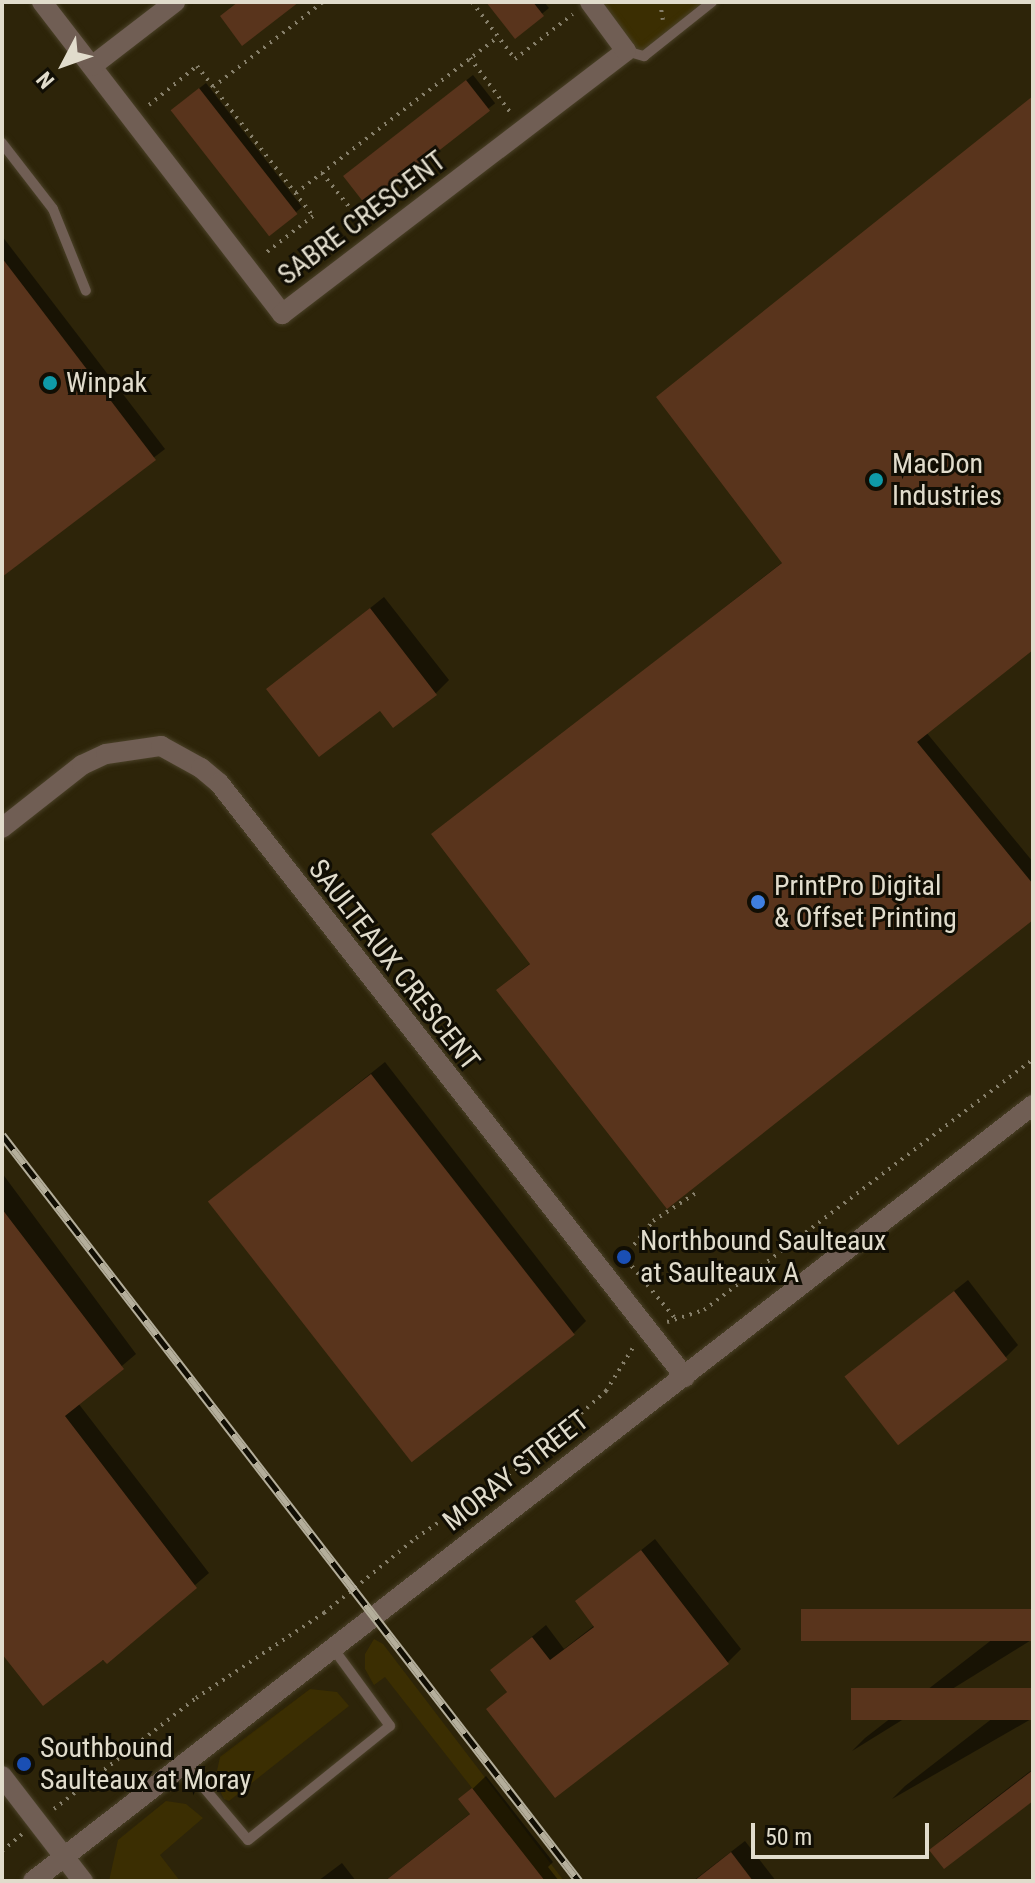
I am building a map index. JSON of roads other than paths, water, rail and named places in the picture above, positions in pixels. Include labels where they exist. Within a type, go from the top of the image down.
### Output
[{"type":"street","name":"SABRE CRESCENT","points":[[42,2],[282,314],[626,51]]},
{"type":"street","points":[[92,66],[175,2]]},
{"type":"street","points":[[583,7],[626,51]]},
{"type":"street","name":"SAULTEAUX CRESCENT","points":[[2,828],[82,765],[132,747],[161,746],[210,775],[685,1377]]},
{"type":"street","name":"MORAY STREET","points":[[33,1881],[1033,1105]]},
{"type":"street","points":[[2,1776],[83,1881]]},
{"type":"lane","points":[[626,51],[644,56],[712,2]]},
{"type":"lane","points":[[2,143],[53,209],[86,291]]},
{"type":"lane","points":[[184,1764],[248,1840],[390,1726],[333,1648]]},
{"type":"railway","points":[[2,1135],[579,1881]]},
{"type":"place","name":"Winpak","points":[[50,383]]},
{"type":"place","name":"MacDon Industries","points":[[876,480]]},
{"type":"place","name":"PrintPro Digital & Offset Printing","points":[[758,902]]},
{"type":"place","name":"Northbound Saulteaux at Saulteaux A","points":[[624,1257]]},
{"type":"place","name":"Southbound Saulteaux at Moray","points":[[24,1764]]}]
